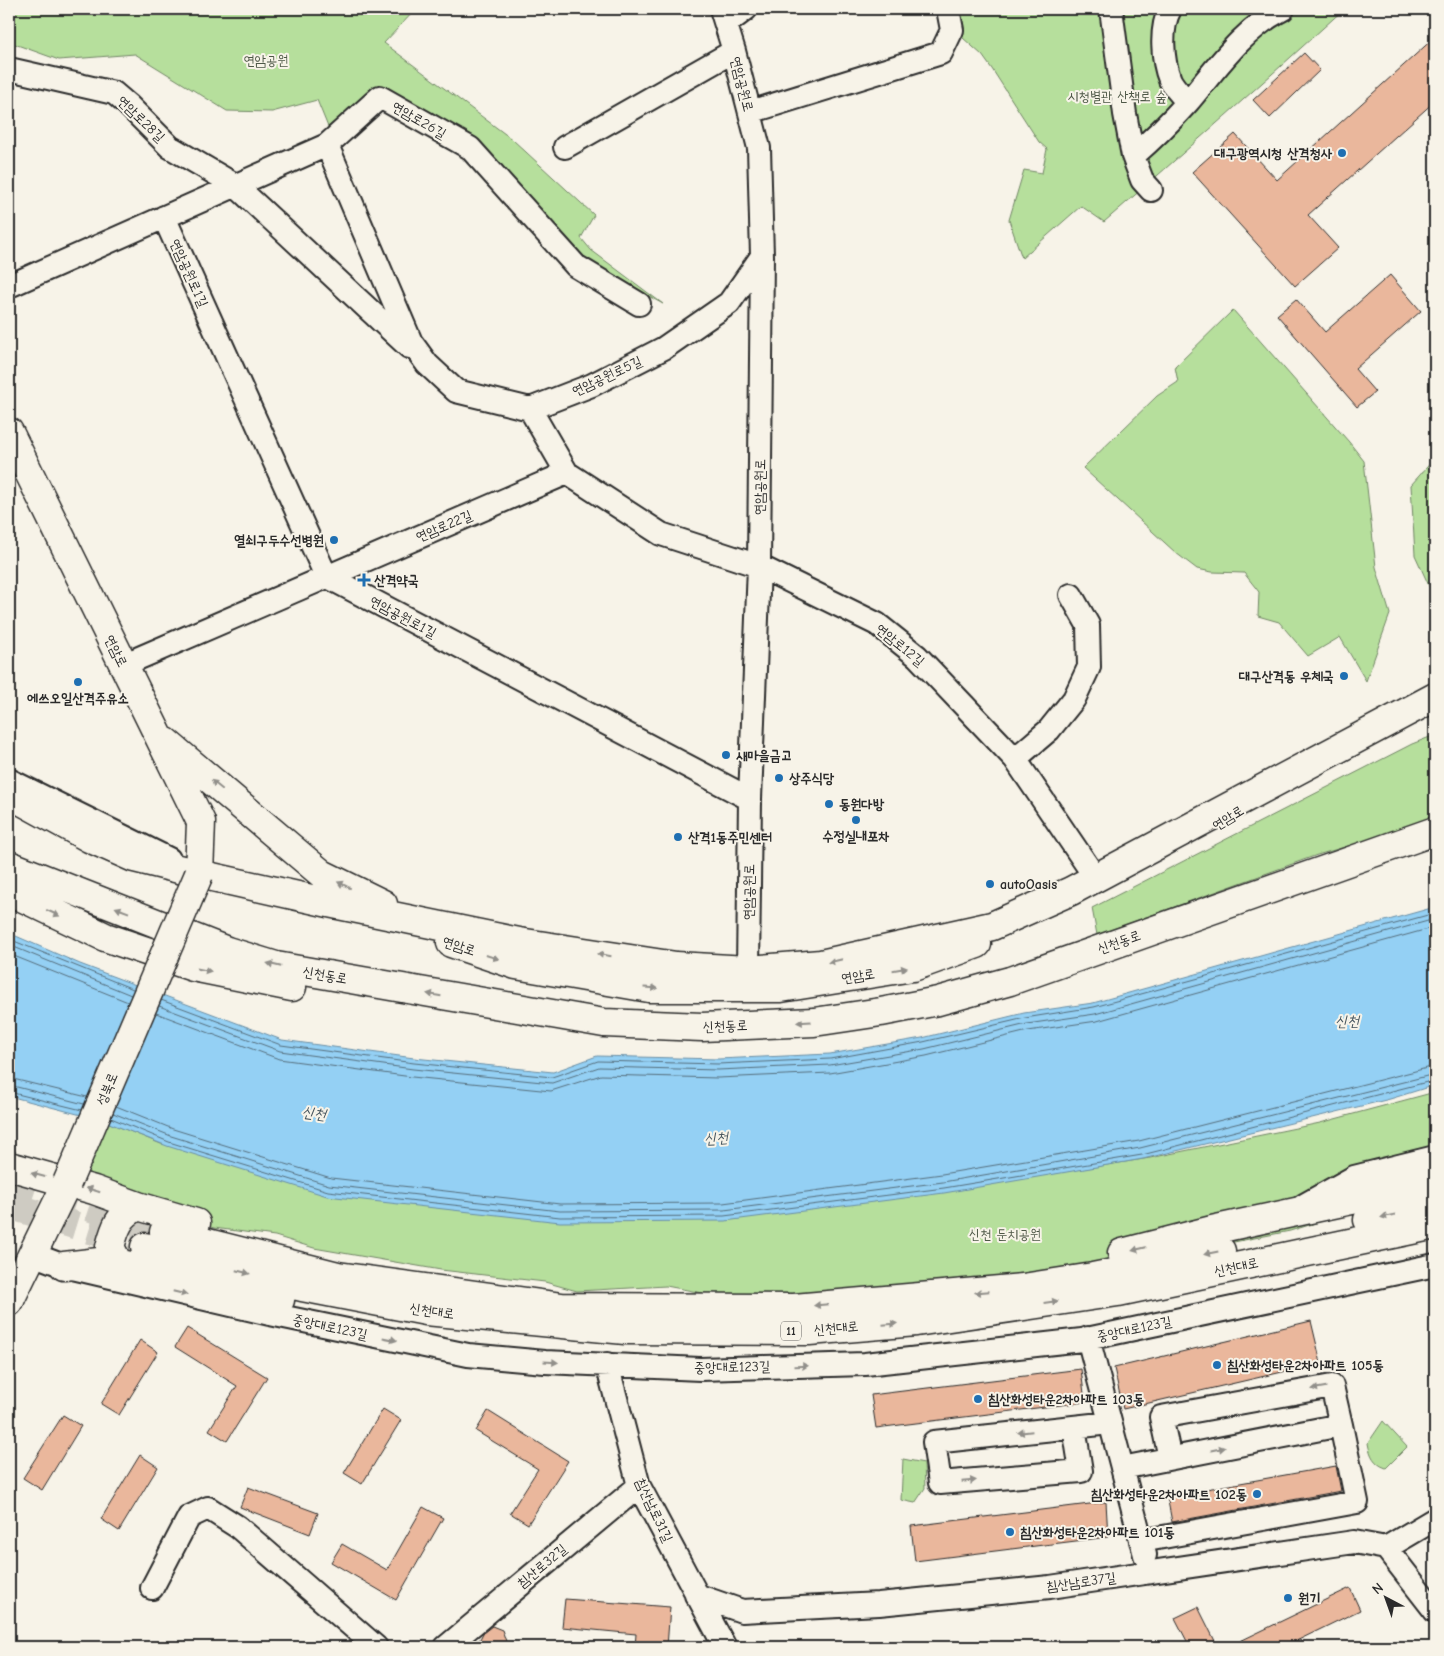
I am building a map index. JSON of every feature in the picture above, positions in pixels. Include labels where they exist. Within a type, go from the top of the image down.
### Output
[{"type":"main road","name":"연암로","points":[[9,432],[202,822],[200,874]]},
{"type":"main road","name":"연암로","points":[[419,922],[519,942],[657,963],[748,970],[821,964],[992,926],[1095,878],[1435,697]]},
{"type":"main road","points":[[158,734],[322,874],[419,922]]},
{"type":"main road","name":"연암로","points":[[329,903],[516,965],[649,988],[780,988],[913,967],[1039,922],[1218,826],[1344,744]]},
{"type":"main road","points":[[9,794],[89,838],[134,858],[419,922]]},
{"type":"main road","points":[[9,811],[89,838]]},
{"type":"main road","name":"신천동로","points":[[9,865],[227,952],[276,966],[604,1023],[702,1027],[814,1022],[938,1001],[1010,981],[1435,831]]},
{"type":"main road","name":"신천동로","points":[[9,891],[105,937],[193,967],[415,1010],[603,1038],[697,1045],[816,1040],[919,1023],[1028,992],[1435,848]]},
{"type":"main road","name":"성북로","points":[[9,1297],[67,1183],[200,874]]},
{"type":"main road","points":[[9,1166],[94,1190],[138,1206],[326,1257],[440,1277],[577,1291],[686,1295],[794,1308]]},
{"type":"main road","points":[[1047,1285],[1118,1254],[1212,1230],[1435,1182]]},
{"type":"main road","points":[[118,1263],[110,1247],[116,1224],[127,1211],[138,1206]]},
{"type":"main road","name":"신천대로","points":[[1435,1206],[1047,1285],[794,1308],[562,1307],[338,1276],[155,1239],[302,1287],[426,1311],[625,1330],[808,1331],[916,1322],[1109,1294],[1435,1226]]},
{"type":"main road","points":[[1219,1270],[1435,1244]]},
{"type":"main road","points":[[64,1266],[108,1261],[358,1316],[492,1335],[598,1343],[735,1344],[808,1331]]},
{"type":"street","points":[[723,16],[746,9]]},
{"type":"street","points":[[750,112],[941,53],[952,30],[948,9]]},
{"type":"street","points":[[1111,9],[1125,114],[1133,156],[1146,185]]},
{"type":"street","points":[[1170,9],[1164,28],[1164,56],[1171,81],[1187,102]]},
{"type":"street","points":[[1133,156],[1158,134],[1219,63],[1270,15],[1283,9]]},
{"type":"street","name":"연암공원로","points":[[723,16],[759,148],[762,256],[759,566],[750,798],[748,970]]},
{"type":"street","points":[[565,147],[734,51]]},
{"type":"street","name":"연암로28길","points":[[9,68],[114,93],[128,104],[170,147],[235,186]]},
{"type":"street","name":"연암로26길","points":[[9,286],[327,145],[380,98],[470,148],[576,266],[639,304]]},
{"type":"street","points":[[327,145],[411,342],[427,364]]},
{"type":"street","points":[[235,186],[456,391],[530,409],[567,473],[660,534],[759,566]]},
{"type":"street","name":"연암공원로1길","points":[[164,217],[326,576],[750,798]]},
{"type":"street","name":"연암공원로5길","points":[[530,409],[592,385],[664,348],[729,303],[762,256]]},
{"type":"street","name":"연암로22길","points":[[123,665],[567,473]]},
{"type":"street","name":"연암로12길","points":[[759,566],[877,624],[917,656],[1015,759],[1095,878]]},
{"type":"street","points":[[1015,759],[1055,722],[1074,699],[1089,667],[1088,625],[1071,594]]},
{"type":"street","points":[[9,780],[200,874]]},
{"type":"street","points":[[1288,1215],[1354,1178],[1435,1157]]},
{"type":"street","name":"중앙대로123길","points":[[32,1254],[64,1266],[270,1314],[468,1355],[700,1369],[865,1364],[1088,1338],[1435,1265]]},
{"type":"street","points":[[1088,1338],[1150,1572]]},
{"type":"street","name":"침산남로31길","points":[[607,1364],[640,1486],[724,1647]]},
{"type":"street","points":[[1141,1541],[1357,1502],[1342,1425],[1332,1386],[1161,1417],[1170,1458]]},
{"type":"street","points":[[1074,1427],[1081,1471],[940,1483],[934,1442],[1110,1423]]},
{"type":"street","points":[[1122,1468],[1342,1425]]},
{"type":"street","name":"침산로32길","points":[[446,1647],[640,1486]]},
{"type":"street","points":[[152,1588],[189,1517],[208,1508],[238,1526],[376,1647]]},
{"type":"street","points":[[1435,1519],[1386,1548],[1435,1611]]},
{"type":"street","name":"침산남로37길","points":[[696,1595],[742,1611],[888,1603],[1050,1587],[1354,1542],[1386,1548]]},
{"type":"green space","name":"연암공원","points":[[9,9],[416,9],[384,43],[513,140],[594,215],[581,238],[591,250],[663,304],[583,260],[481,147],[382,86],[328,127],[317,100],[272,112],[227,111],[135,54],[59,60],[9,42]]},
{"type":"green space","name":"시청별관 산책로 숲","points":[[956,9],[1344,9],[1104,222],[1081,206],[1022,258],[1009,220],[1024,170],[1042,173],[1047,149],[1039,142],[982,55],[963,38],[956,23]]},
{"type":"green space","points":[[1233,310],[1364,461],[1376,567],[1390,614],[1366,681],[1340,637],[1308,656],[1279,622],[1258,616],[1259,592],[1244,573],[1212,572],[1197,569],[1176,553],[1083,468],[1157,396],[1178,382],[1175,367]]},
{"type":"green space","points":[[1435,458],[1435,599],[1415,555],[1411,485]]},
{"type":"green space","points":[[1435,735],[1435,821],[1317,855],[1097,935],[1092,908],[1412,744]]},
{"type":"green space","name":"신천 둔치공원","points":[[1435,1092],[1435,1186],[1290,1231],[1010,1286],[756,1303],[666,1286],[577,1291],[545,1282],[441,1270],[314,1248],[275,1236],[214,1228],[78,1186],[105,1121],[161,1144],[901,1198],[1150,1158],[1320,1123]]},
{"type":"green space","points":[[1383,1421],[1407,1447],[1386,1468],[1378,1464],[1373,1458],[1368,1443]]},
{"type":"green space","points":[[903,1459],[924,1463],[925,1488],[915,1503],[901,1500]]},
{"type":"water","name":"신천","points":[[1435,907],[1435,1085],[1390,1099],[1143,1159],[944,1193],[725,1221],[560,1222],[327,1196],[167,1146],[104,1121],[9,1096],[9,933],[80,964],[282,1040],[414,1058],[553,1072],[597,1056],[718,1059],[830,1054],[922,1038],[1024,1013],[1093,1003]]},
{"type":"building","name":"대구광역시청 산격청사","points":[[1435,37],[1435,101],[1308,215],[1338,248],[1295,286],[1192,172],[1235,134],[1277,180]]},
{"type":"building","points":[[1304,53],[1320,70],[1270,118],[1253,100]]},
{"type":"building","points":[[1390,275],[1421,311],[1355,369],[1375,392],[1357,407],[1277,315],[1296,299],[1325,332]]},
{"type":"building","name":"침산화성타운2차아파트 105동","points":[[1311,1321],[1321,1363],[1123,1409],[1114,1368]]},
{"type":"building","points":[[187,1328],[267,1377],[227,1441],[209,1430],[237,1386],[175,1347]]},
{"type":"building","points":[[140,1340],[158,1352],[119,1415],[101,1404]]},
{"type":"building","name":"침산화성타운2차아파트 103동","points":[[1081,1369],[1085,1402],[876,1428],[871,1395]]},
{"type":"building","points":[[383,1409],[401,1420],[362,1484],[344,1473]]},
{"type":"building","points":[[488,1411],[568,1461],[528,1524],[510,1513],[538,1469],[476,1431]]},
{"type":"building","points":[[63,1415],[81,1426],[42,1490],[23,1478]]},
{"type":"building","points":[[140,1455],[158,1467],[119,1531],[101,1519]]},
{"type":"building","name":"침산화성타운2차아파트 102동","points":[[1336,1466],[1341,1491],[1172,1522],[1167,1496]]},
{"type":"building","points":[[248,1487],[318,1513],[310,1534],[240,1507]]},
{"type":"building","name":"침산화성타운2차아파트 101동","points":[[1106,1502],[1108,1537],[915,1561],[911,1526]]},
{"type":"building","points":[[423,1507],[443,1518],[396,1600],[331,1562],[342,1544],[387,1570]]},
{"type":"building","points":[[1350,1588],[1360,1610],[1284,1647],[1228,1647]]},
{"type":"building","points":[[565,1599],[670,1607],[667,1647],[635,1647],[636,1634],[562,1627]]},
{"type":"building","points":[[1198,1607],[1218,1647],[1190,1647],[1175,1618]]},
{"type":"building","points":[[492,1626],[502,1630],[508,1647],[476,1647],[483,1633]]},
{"type":"tunnel","points":[[9,1181],[164,1232]]},
{"type":"tunnel","points":[[9,1205],[145,1247]]},
{"type":"place","name":"대구광역시청 산격청사","points":[[1342,153]]},
{"type":"place","name":"열쇠구두수선병원","points":[[334,540]]},
{"type":"place","name":"산격약국","points":[[364,580]]},
{"type":"place","name":"대구산격동 우체국","points":[[1344,676]]},
{"type":"place","name":"에쓰오일산격주유소","points":[[78,682]]},
{"type":"place","name":"새마을금고","points":[[726,755]]},
{"type":"place","name":"상주식당","points":[[779,778]]},
{"type":"place","name":"동원다방","points":[[829,804]]},
{"type":"place","name":"수정실내포차","points":[[856,820]]},
{"type":"place","name":"산격1동주민센터","points":[[678,837]]},
{"type":"place","name":"autoOasis","points":[[990,884]]},
{"type":"place","name":"침산화성타운2차아파트 105동","points":[[1217,1365]]},
{"type":"place","name":"침산화성타운2차아파트 103동","points":[[978,1399]]},
{"type":"place","name":"침산화성타운2차아파트 102동","points":[[1257,1494]]},
{"type":"place","name":"침산화성타운2차아파트 101동","points":[[1010,1532]]},
{"type":"place","name":"원기","points":[[1288,1598]]}]
